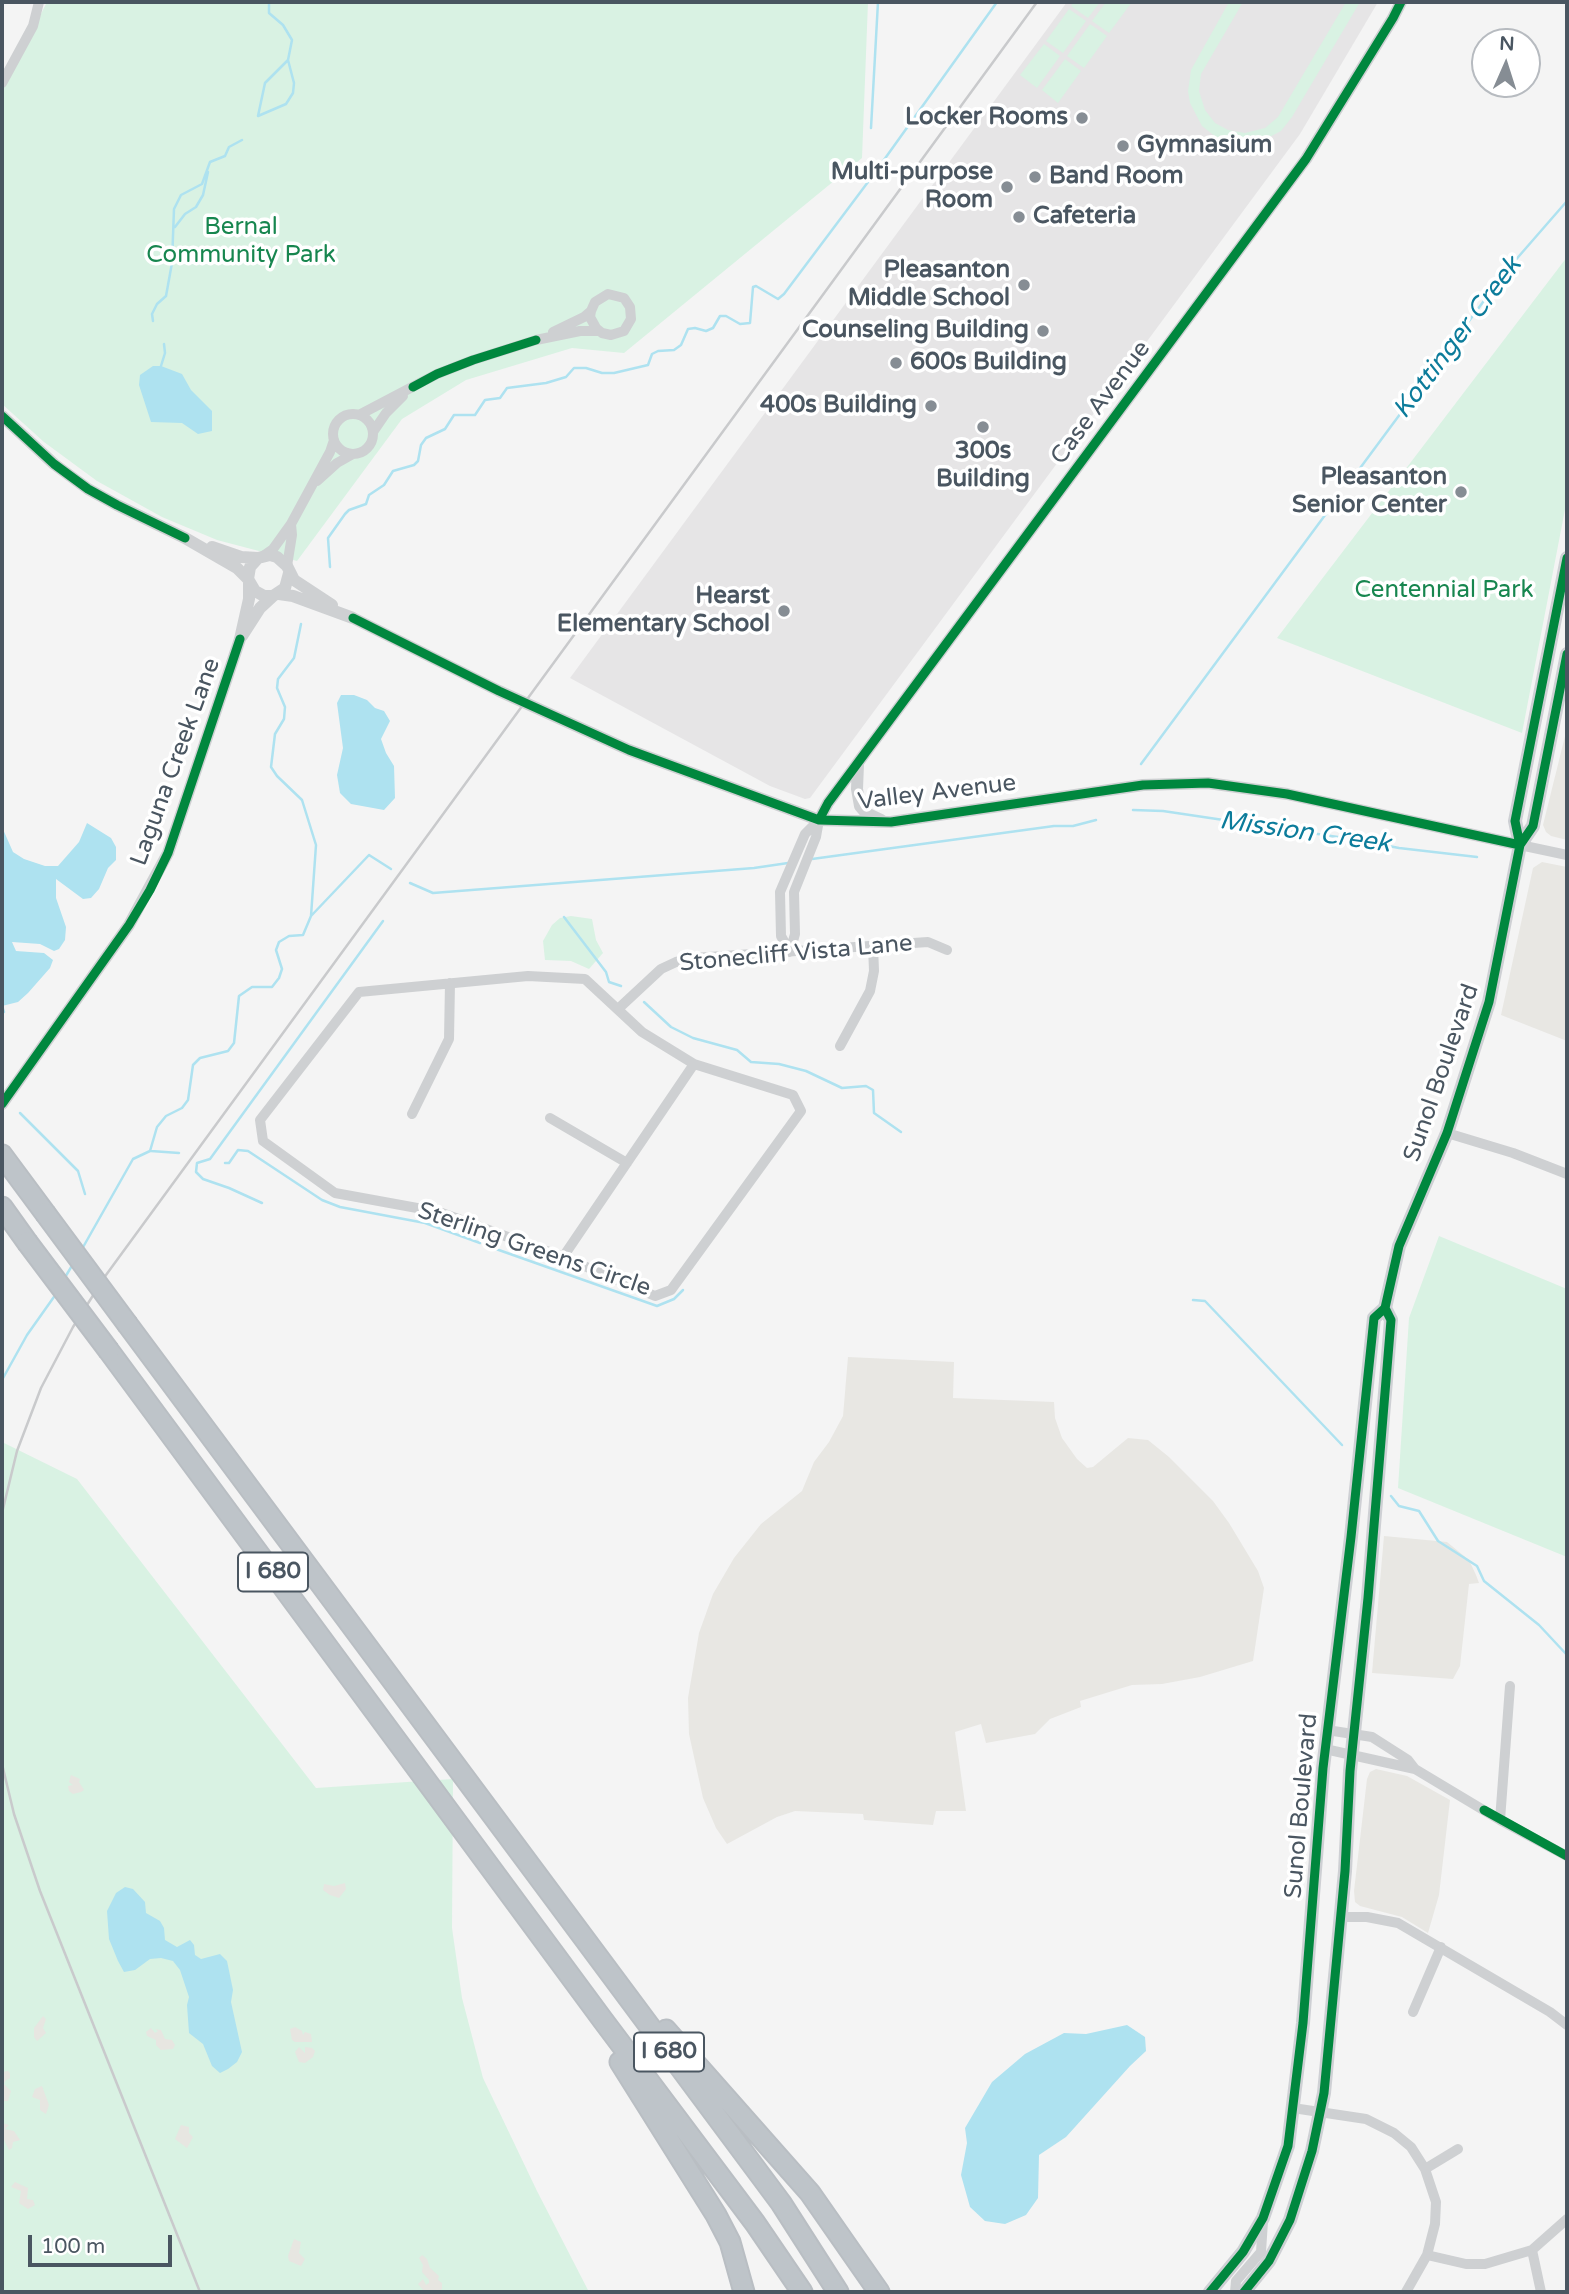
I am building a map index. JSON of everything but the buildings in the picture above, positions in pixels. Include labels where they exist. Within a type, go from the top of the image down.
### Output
[{"type":"highway","name":"I 680","points":[[2,1155],[781,2203],[838,2292]]},
{"type":"highway","name":"I 680","points":[[2,1207],[755,2222],[802,2292]]},
{"type":"highway","points":[[576,1928],[803,2184],[879,2292]]},
{"type":"highway","points":[[602,2019],[616,2054],[716,2215],[730,2242],[744,2292]]},
{"type":"main road","name":"Sunol Boulevard","points":[[1244,2292],[1269,2261],[1290,2220],[1305,2175],[1324,2093],[1391,1320],[1385,1308],[1402,1237],[1447,1133],[1489,1002],[1520,845],[1515,821],[1567,558]]},
{"type":"main road","name":"Sunol Boulevard","points":[[1520,845],[1533,826],[1567,654]]},
{"type":"main road","name":"Sunol Boulevard","points":[[1210,2292],[1243,2252],[1263,2218],[1282,2170],[1288,2146],[1303,2023],[1325,1749],[1374,1318],[1385,1308]]},
{"type":"main road","points":[[1370,1370],[1374,1398],[1370,1445],[1371,1451],[1380,1454]]},
{"type":"street","points":[[2,83],[33,26],[39,2]]},
{"type":"street","name":"Case Avenue","points":[[790,952],[795,934],[794,892],[807,844],[805,834],[819,820],[828,803],[1306,159],[1401,2]]},
{"type":"street","points":[[359,415],[437,374],[472,360],[536,340],[580,331],[598,331],[611,335],[624,331],[631,319],[630,307],[624,298],[608,294],[595,302],[591,311],[592,324],[598,331]]},
{"type":"street","points":[[536,340],[591,311]]},
{"type":"street","points":[[312,486],[337,463],[368,447],[373,432],[386,412],[413,387]]},
{"type":"street","points":[[249,581],[250,567],[273,549],[291,524],[321,464],[330,452],[334,440],[334,426],[339,419],[348,414],[359,415],[368,420],[373,432]]},
{"type":"street","points":[[2,416],[54,464],[88,489],[185,538],[237,568],[255,591],[264,596],[276,595],[289,581],[291,524]]},
{"type":"street","points":[[334,440],[340,449],[353,454]]},
{"type":"street","points":[[185,538],[241,556],[277,556],[288,569]]},
{"type":"street","name":"Valley Avenue","points":[[288,569],[299,584],[353,618],[499,691],[629,750],[819,820],[884,822],[1143,785],[1208,783],[1287,794],[1520,845]]},
{"type":"street","name":"Laguna Creek Lane","points":[[2,1104],[129,926],[168,853],[240,639],[249,599],[249,581]]},
{"type":"street","name":"Valley Avenue","points":[[276,595],[293,596],[353,618]]},
{"type":"street","name":"Laguna Creek Lane","points":[[240,639],[260,608],[276,595]]},
{"type":"street","points":[[858,764],[857,789],[860,806],[866,813],[884,822]]},
{"type":"street","name":"Case Avenue","points":[[790,952],[781,936],[780,892],[785,878],[807,844]]},
{"type":"street","points":[[1520,845],[1567,855]]},
{"type":"street","name":"Stonecliff Vista Lane","points":[[618,1009],[661,969],[694,958],[928,942],[947,950]]},
{"type":"street","points":[[840,1045],[870,991],[874,971],[873,946]]},
{"type":"street","name":"Sterling Greens Circle","points":[[528,976],[585,979],[642,1032],[694,1064],[793,1095],[801,1111],[671,1290],[655,1296],[563,1257],[439,1212],[335,1193],[263,1141],[260,1120],[359,992],[450,983],[528,976]]},
{"type":"street","points":[[412,1114],[449,1039],[450,983]]},
{"type":"street","points":[[563,1257],[694,1064]]},
{"type":"street","points":[[550,1118],[627,1163]]},
{"type":"street","points":[[1447,1133],[1513,1153],[1567,1174]]},
{"type":"street","points":[[1500,1820],[1510,1686]]},
{"type":"street","points":[[1327,1730],[1372,1737],[1408,1760],[1415,1769]]},
{"type":"street","points":[[1325,1749],[1415,1769],[1567,1856]]},
{"type":"street","points":[[1340,1917],[1367,1917],[1398,1923],[1550,2012],[1567,2025]]},
{"type":"street","points":[[1413,2012],[1441,1947]]},
{"type":"street","points":[[1293,2108],[1366,2119],[1394,2133],[1411,2147],[1425,2169],[1436,2202],[1435,2224],[1427,2255],[1406,2292]]},
{"type":"street","points":[[1425,2169],[1458,2149]]},
{"type":"street","name":"Sunol Boulevard","points":[[1235,2292],[1237,2281],[1261,2252],[1263,2218]]},
{"type":"street","points":[[1427,2255],[1466,2264],[1485,2264],[1532,2250],[1567,2219]]},
{"type":"street","points":[[1532,2250],[1541,2292]]},
{"type":"shaded area","name":"Pleasanton Middle School","points":[[1067,2],[1378,2],[1300,134],[810,798],[805,799],[770,786],[570,678]]},
{"type":"shaded area","points":[[1567,728],[1567,840],[1551,836],[1543,825]]},
{"type":"shaded area","points":[[1542,862],[1567,867],[1567,1041],[1501,1015],[1533,868]]},
{"type":"shaded area","points":[[848,1357],[954,1362],[953,1398],[1054,1402],[1055,1418],[1062,1438],[1087,1468],[1093,1467],[1128,1438],[1148,1440],[1213,1501],[1258,1571],[1264,1588],[1253,1661],[1200,1677],[1162,1684],[1132,1685],[1080,1701],[1081,1707],[1050,1719],[1035,1734],[986,1743],[981,1724],[955,1732],[966,1811],[936,1811],[933,1825],[864,1820],[863,1814],[795,1811],[777,1817],[727,1844],[716,1828],[703,1798],[689,1734],[688,1698],[699,1633],[713,1594],[734,1558],[761,1524],[802,1491],[814,1462],[829,1442],[843,1416]]},
{"type":"shaded area","points":[[1384,1536],[1447,1542],[1469,1560],[1479,1583],[1469,1584],[1460,1666],[1453,1679],[1372,1673]]},
{"type":"shaded area","points":[[1376,1769],[1407,1776],[1450,1800],[1439,1895],[1428,1933],[1402,1917],[1360,1906],[1355,1902],[1367,1779],[1370,1772]]},
{"type":"green space","name":"Bernal Community Park","points":[[47,2],[868,2],[862,158],[624,353],[572,348],[466,380],[402,419],[297,561],[217,540],[162,517],[97,481],[44,442],[2,404],[2,91]]},
{"type":"green space","points":[[1074,2],[1100,2],[1088,18],[1071,6]]},
{"type":"green space","points":[[1106,2],[1132,2],[1109,33],[1092,21]]},
{"type":"green space","points":[[1229,2],[1243,2],[1201,74],[1199,91],[1205,110],[1215,123],[1228,130],[1245,133],[1265,128],[1278,117],[1346,2],[1360,2],[1292,117],[1281,131],[1258,143],[1233,143],[1216,137],[1202,126],[1190,103],[1188,91],[1191,70]]},
{"type":"green space","points":[[1069,9],[1086,21],[1063,53],[1046,41]]},
{"type":"green space","points":[[1090,24],[1107,36],[1084,68],[1067,56]]},
{"type":"green space","points":[[1044,44],[1060,56],[1037,88],[1020,75]]},
{"type":"green space","points":[[1065,59],[1081,71],[1058,103],[1042,90]]},
{"type":"green space","name":"Centennial Park","points":[[1567,257],[1567,499],[1522,733],[1277,638]]},
{"type":"green space","points":[[571,916],[592,919],[596,940],[603,953],[589,969],[571,961],[545,960],[543,941],[552,925],[560,918]]},
{"type":"green space","points":[[1439,1236],[1567,1289],[1567,1557],[1398,1488],[1409,1318]]},
{"type":"green space","points":[[2,1442],[77,1479],[316,1788],[453,1779],[452,1928],[462,1998],[483,2078],[589,2292],[2,2292]]},
{"type":"sand","points":[[71,1775],[80,1779],[84,1790],[73,1794],[69,1791],[68,1786],[73,1785],[69,1782]]},
{"type":"sand","points":[[345,1883],[346,1889],[339,1898],[323,1890],[324,1884],[334,1886]]},
{"type":"sand","points":[[43,2016],[46,2019],[43,2028],[46,2033],[37,2041],[34,2028]]},
{"type":"sand","points":[[295,2027],[302,2031],[303,2035],[305,2032],[311,2034],[312,2042],[292,2040],[290,2029]]},
{"type":"sand","points":[[151,2028],[155,2033],[158,2031],[155,2029],[161,2030],[165,2039],[172,2040],[175,2045],[173,2049],[161,2050],[156,2045],[156,2040],[147,2036],[146,2032]]},
{"type":"sand","points":[[299,2047],[305,2053],[305,2047],[312,2048],[315,2051],[313,2057],[305,2063],[299,2062],[295,2052]]},
{"type":"sand","points":[[8,2071],[10,2078],[4,2084],[11,2091],[8,2101],[3,2101],[2,2072]]},
{"type":"sand","points":[[42,2086],[49,2105],[46,2114],[40,2110],[40,2100],[32,2097],[35,2089]]},
{"type":"sand","points":[[2,2123],[9,2125],[5,2129],[14,2131],[20,2140],[13,2142],[9,2150],[2,2136]]},
{"type":"sand","points":[[181,2125],[189,2127],[189,2133],[193,2137],[187,2148],[175,2139]]},
{"type":"sand","points":[[15,2182],[28,2188],[27,2199],[33,2200],[35,2205],[28,2209],[19,2203],[21,2191],[11,2187]]},
{"type":"sand","points":[[294,2239],[301,2242],[299,2253],[305,2259],[301,2266],[289,2261]]},
{"type":"sand","points":[[422,2255],[442,2283],[442,2289],[437,2292],[425,2292],[418,2284],[423,2279],[426,2285],[429,2283],[422,2272],[423,2265],[419,2258]]},
{"type":"water","points":[[153,366],[161,366],[182,374],[191,390],[212,411],[212,431],[198,434],[182,423],[151,422],[139,385],[140,375]]},
{"type":"water","points":[[341,695],[354,695],[367,700],[375,708],[384,711],[390,721],[381,739],[394,766],[395,798],[384,810],[351,804],[340,793],[337,775],[343,748],[337,703]]},
{"type":"water","points":[[87,823],[111,838],[116,847],[116,860],[108,868],[99,889],[91,898],[83,899],[56,879],[56,898],[66,927],[65,940],[59,949],[54,951],[40,944],[12,942],[16,951],[44,953],[53,960],[50,968],[28,993],[18,1002],[2,1006],[2,827],[13,852],[45,866],[58,866],[79,842]]},
{"type":"water","points":[[125,1887],[133,1889],[145,1902],[146,1913],[160,1921],[165,1940],[177,1947],[190,1940],[194,1945],[195,1955],[201,1959],[220,1954],[227,1961],[233,1990],[231,2002],[242,2052],[237,2062],[228,2069],[220,2073],[212,2066],[203,2044],[189,2033],[189,1997],[180,1970],[173,1961],[150,1959],[135,1970],[124,1972],[109,1939],[107,1911],[116,1893]]},
{"type":"water","points":[[1127,2025],[1145,2037],[1146,2051],[1066,2137],[1039,2155],[1038,2198],[1026,2215],[1005,2224],[985,2221],[970,2207],[961,2175],[967,2143],[965,2128],[992,2082],[1025,2054],[1064,2033],[1086,2034]]},
{"type":"waterway","points":[[258,116],[265,83],[288,60],[292,40],[283,25],[269,13],[269,2]]},
{"type":"waterway","points":[[871,128],[878,2]]},
{"type":"waterway","points":[[330,567],[328,538],[345,514],[366,504],[369,495],[384,485],[393,471],[414,465],[426,438],[445,429],[454,415],[475,415],[485,400],[500,398],[507,388],[546,383],[566,377],[574,368],[614,373],[648,365],[652,354],[674,350],[681,345],[688,329],[706,331],[713,328],[720,316],[726,316],[740,324],[750,323],[753,287],[756,286],[778,299],[784,294],[997,2]]},
{"type":"waterway","points":[[258,116],[286,104],[293,93],[294,83],[288,60]]},
{"type":"waterway","points":[[153,321],[152,314],[157,304],[166,296],[172,263],[174,209],[181,195],[202,184],[210,162],[225,156],[229,147],[242,140]]},
{"type":"waterway","points":[[175,227],[185,214],[196,207],[203,195],[208,172]]},
{"type":"waterway","name":"Kottinger Creek","points":[[1352,479],[1506,271],[1567,201]]},
{"type":"waterway","points":[[161,366],[165,353],[164,344]]},
{"type":"waterway","name":"Kottinger Creek","points":[[1141,764],[1334,503]]},
{"type":"waterway","points":[[82,1249],[133,1159],[150,1151],[157,1127],[166,1116],[182,1108],[188,1100],[193,1065],[200,1058],[228,1051],[234,1043],[239,996],[252,987],[272,987],[282,969],[276,950],[279,942],[289,936],[303,935],[311,916],[316,845],[302,800],[271,767],[275,734],[284,719],[285,707],[277,688],[278,679],[294,658],[301,624]]},
{"type":"waterway","name":"Mission Creek","points":[[1133,810],[1163,811],[1399,848],[1477,857]]},
{"type":"waterway","points":[[812,859],[1054,826],[1073,826],[1096,820]]},
{"type":"waterway","points":[[311,916],[369,855],[391,869]]},
{"type":"waterway","points":[[410,883],[433,893],[754,868],[788,863]]},
{"type":"waterway","points":[[564,917],[606,972],[609,982],[621,986]]},
{"type":"waterway","points":[[262,1203],[203,1179],[196,1172],[197,1163],[210,1159],[383,921]]},
{"type":"waterway","points":[[644,1002],[671,1027],[693,1038],[737,1050],[751,1062],[779,1064],[806,1071],[842,1088],[866,1086],[873,1090],[874,1113],[901,1132]]},
{"type":"waterway","points":[[2,1006],[4,1012]]},
{"type":"waterway","points":[[20,1113],[78,1171],[85,1194]]},
{"type":"waterway","points":[[225,1163],[229,1163],[238,1150],[248,1151],[322,1200],[340,1207],[425,1223],[480,1243]]},
{"type":"waterway","points":[[151,1151],[179,1153]]},
{"type":"waterway","points":[[496,1249],[657,1306],[674,1299],[683,1290]]},
{"type":"waterway","points":[[64,1279],[73,1264]]},
{"type":"waterway","points":[[2,1380],[27,1335],[56,1294]]},
{"type":"waterway","points":[[1193,1300],[1205,1301],[1342,1445]]},
{"type":"waterway","points":[[1391,1496],[1399,1506],[1419,1511],[1438,1541],[1477,1566],[1484,1581],[1539,1625],[1567,1655]]},
{"type":"railway","points":[[2,1513],[17,1451],[41,1388],[73,1327],[106,1275],[1037,2]]},
{"type":"railway","points":[[2,1764],[14,1814],[40,1891],[200,2292]]},
{"type":"cycle path","points":[[819,820],[828,803],[1306,159],[1401,2]]},
{"type":"cycle path","points":[[413,387],[473,360],[536,340]]},
{"type":"cycle path","points":[[2,416],[54,464],[88,489],[185,538]]},
{"type":"cycle path","points":[[1210,2292],[1243,2252],[1263,2218],[1288,2146],[1303,2023],[1323,1768],[1374,1318],[1385,1308],[1399,1246],[1447,1133],[1489,1002],[1520,845],[1515,821],[1567,558]]},
{"type":"cycle path","points":[[353,618],[499,691],[629,750],[819,820],[891,822],[1143,785],[1208,783],[1287,794],[1520,845]]},
{"type":"cycle path","points":[[2,1104],[129,925],[150,890],[168,853],[240,639]]},
{"type":"cycle path","points":[[1520,845],[1533,826],[1567,654]]},
{"type":"cycle path","points":[[1244,2292],[1269,2261],[1290,2220],[1312,2151],[1324,2093],[1391,1320],[1385,1308]]},
{"type":"cycle path","points":[[1484,1810],[1567,1856]]},
{"type":"place","name":"Locker Rooms","points":[[1082,118]]},
{"type":"place","name":"Gymnasium","points":[[1123,146]]},
{"type":"place","name":"Band Room","points":[[1035,177]]},
{"type":"place","name":"Multi-purpose Room","points":[[1007,187]]},
{"type":"place","name":"Cafeteria","points":[[1019,217]]},
{"type":"place","name":"Pleasanton Middle School","points":[[1024,285]]},
{"type":"place","name":"Counseling Building","points":[[1043,331]]},
{"type":"place","name":"600s Building","points":[[896,363]]},
{"type":"place","name":"400s Building","points":[[931,406]]},
{"type":"place","name":"300s Building","points":[[983,427]]},
{"type":"place","name":"Pleasanton Senior Center","points":[[1461,492]]},
{"type":"place","name":"Hearst Elementary School","points":[[784,611]]}]
